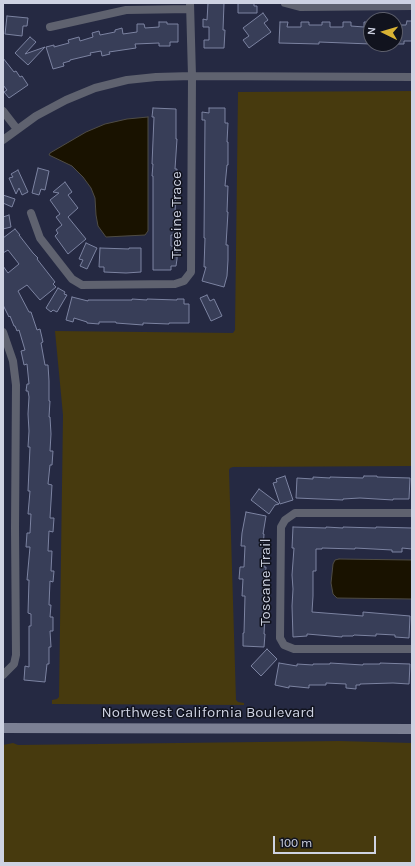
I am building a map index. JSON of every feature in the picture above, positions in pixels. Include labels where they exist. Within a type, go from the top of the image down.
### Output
[{"type":"street","points":[[286,3],[300,7],[412,6]]},
{"type":"street","points":[[50,27],[126,10],[190,6]]},
{"type":"street","name":"Treeine Trace","points":[[31,214],[40,238],[72,279],[82,285],[175,284],[184,281],[191,272],[192,76],[190,6]]},
{"type":"street","points":[[3,140],[42,112],[66,100],[95,88],[127,80],[156,77],[192,76],[412,77]]},
{"type":"street","points":[[3,111],[17,129]]},
{"type":"street","points":[[3,332],[13,361],[16,384],[14,528],[16,655],[14,664],[3,675]]},
{"type":"street","name":"Toscane Trail","points":[[412,513],[295,513],[285,520],[280,528],[280,638],[284,645],[294,649],[412,649]]},
{"type":"street","name":"Northwest California Boulevard","points":[[3,728],[412,729]]},
{"type":"shaded area","points":[[412,91],[412,466],[230,468],[236,700],[244,703],[244,705],[52,704],[52,700],[59,697],[63,415],[55,331],[233,333],[235,330],[238,92]]},
{"type":"shaded area","points":[[148,117],[148,231],[145,235],[106,237],[98,226],[95,198],[91,188],[72,166],[49,155],[86,132],[105,124],[127,119]]},
{"type":"shaded area","points":[[335,560],[412,560],[412,599],[337,598],[333,594],[331,583],[333,564]]},
{"type":"shaded area","points":[[339,741],[412,743],[412,863],[3,863],[3,745],[13,743],[18,745]]},
{"type":"building","points":[[208,3],[224,3],[224,48],[204,48],[204,40],[209,40],[209,27],[203,27],[203,19],[207,20]]},
{"type":"building","points":[[238,3],[254,3],[254,6],[257,6],[257,13],[238,13]]},
{"type":"building","points":[[263,13],[268,20],[264,23],[271,32],[249,48],[243,40],[249,36],[243,28]]},
{"type":"building","points":[[7,16],[28,18],[27,26],[23,26],[22,36],[5,34]]},
{"type":"building","points":[[407,21],[412,21],[412,41],[404,41],[403,44],[403,25],[406,25]]},
{"type":"building","points":[[159,22],[178,24],[178,42],[170,42],[170,46],[159,46],[159,43],[135,44],[136,48],[109,52],[110,54],[102,56],[101,51],[90,53],[91,55],[70,60],[63,63],[64,66],[53,69],[46,47],[54,45],[54,47],[69,43],[68,40],[79,37],[80,41],[93,37],[92,33],[99,31],[100,35],[115,32],[115,30],[122,28],[123,34],[137,32],[137,24],[144,24],[145,28],[159,27]]},
{"type":"building","points":[[280,22],[288,22],[287,27],[301,27],[301,22],[309,22],[309,25],[322,25],[322,22],[330,22],[330,27],[343,27],[343,22],[351,22],[351,26],[363,27],[363,44],[319,42],[319,44],[279,43]]},
{"type":"building","points":[[30,37],[36,42],[25,54],[45,47],[28,65],[15,53]]},
{"type":"building","points":[[3,58],[14,72],[16,71],[20,77],[22,76],[28,85],[9,98],[4,92],[7,90],[3,85]]},
{"type":"building","points":[[153,108],[176,109],[176,235],[171,235],[171,246],[177,247],[177,259],[176,266],[171,266],[171,270],[153,270]]},
{"type":"building","points":[[209,108],[225,108],[225,123],[228,123],[228,165],[225,186],[228,186],[226,245],[228,245],[228,260],[227,276],[224,287],[202,281],[206,267],[204,267],[205,120],[202,120],[202,112],[209,113]]},
{"type":"building","points":[[38,168],[49,171],[45,190],[41,189],[39,195],[32,193]]},
{"type":"building","points":[[18,170],[28,192],[22,195],[19,188],[16,194],[9,178],[13,177],[11,174]]},
{"type":"building","points":[[65,182],[72,192],[68,195],[78,208],[68,217],[86,239],[68,254],[55,236],[58,233],[56,230],[62,225],[56,217],[60,214],[50,200],[59,193],[53,192]]},
{"type":"building","points":[[3,195],[15,199],[12,207],[3,203]]},
{"type":"building","points":[[9,215],[11,227],[3,229],[3,217]]},
{"type":"building","points":[[15,229],[55,282],[53,284],[56,287],[40,300],[27,285],[18,291],[29,312],[31,312],[37,330],[40,329],[45,365],[48,365],[50,401],[49,417],[51,434],[50,451],[53,451],[48,484],[52,485],[50,518],[54,518],[53,532],[49,531],[48,551],[52,551],[51,571],[54,571],[53,582],[50,581],[49,605],[51,605],[50,617],[53,617],[53,631],[50,631],[51,647],[49,647],[49,664],[47,664],[45,682],[24,680],[25,666],[29,667],[29,626],[31,626],[31,614],[28,613],[29,580],[27,580],[30,547],[26,547],[27,533],[30,533],[31,514],[28,514],[30,491],[28,491],[30,447],[28,447],[29,397],[28,391],[26,391],[27,384],[29,384],[27,364],[24,365],[21,351],[25,350],[19,330],[17,331],[3,305],[3,266],[8,273],[19,264],[8,250],[3,253],[3,238]]},
{"type":"building","points":[[86,243],[97,248],[87,269],[80,266],[83,260],[79,259]]},
{"type":"building","points":[[100,248],[141,248],[141,272],[104,272],[104,267],[99,267]]},
{"type":"building","points":[[58,288],[67,295],[57,312],[53,310],[51,312],[46,308]]},
{"type":"building","points":[[207,295],[210,301],[214,299],[222,316],[211,321],[200,298]]},
{"type":"building","points":[[72,297],[88,301],[184,299],[184,304],[189,304],[189,323],[143,323],[143,325],[99,322],[99,324],[87,323],[74,318],[73,322],[66,320]]},
{"type":"building","points":[[285,476],[293,500],[280,504],[273,483],[277,482],[276,479]]},
{"type":"building","points":[[364,476],[410,478],[409,499],[393,500],[360,498],[343,500],[296,498],[297,478],[363,478]]},
{"type":"building","points":[[259,489],[279,504],[275,505],[269,514],[251,500]]},
{"type":"building","points":[[246,512],[266,516],[263,534],[264,567],[266,567],[264,647],[243,646],[245,596],[242,596],[243,579],[239,579],[240,567],[244,567],[245,546],[241,546]]},
{"type":"building","points":[[293,527],[412,528],[412,549],[402,548],[402,552],[392,552],[392,550],[355,548],[316,549],[316,571],[313,571],[312,612],[363,616],[363,612],[410,616],[409,638],[395,637],[395,635],[376,634],[376,636],[354,635],[342,637],[307,634],[307,636],[293,637]]},
{"type":"building","points":[[267,649],[277,659],[261,676],[251,666]]},
{"type":"building","points":[[279,663],[297,666],[297,664],[313,665],[330,663],[363,665],[380,663],[410,664],[409,684],[360,684],[356,685],[356,689],[346,688],[346,684],[326,683],[326,685],[309,685],[309,688],[289,686],[289,688],[275,685]]}]
